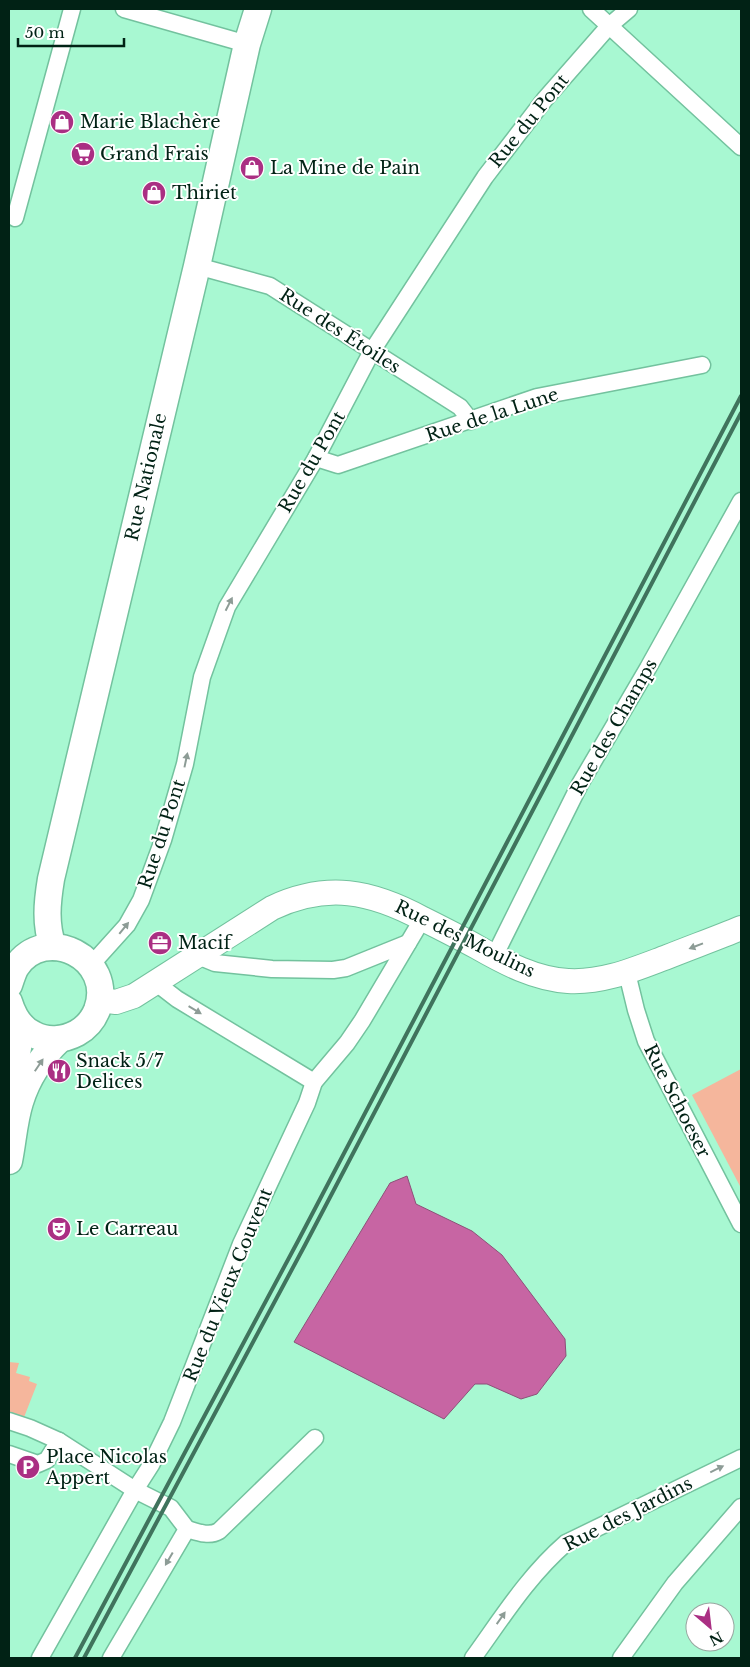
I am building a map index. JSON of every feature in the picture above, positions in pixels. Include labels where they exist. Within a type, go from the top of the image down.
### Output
[{"type":"main road","name":"Rue Nationale","points":[[53,947],[48,934],[46,915],[51,879],[197,266],[247,44],[258,9]]},
{"type":"main road","name":"Rue des Moulins","points":[[100,1000],[116,1002],[125,1000],[272,908],[306,895],[340,893],[375,897],[396,904],[494,957],[523,970],[554,980],[588,980],[627,972],[741,928]]},
{"type":"main road","points":[[9,1002],[12,1013],[22,1027],[41,1038],[60,1040],[84,1029],[94,1017],[100,1000],[100,982],[91,965],[81,955],[64,948],[53,947],[32,953],[25,957],[11,971]]},
{"type":"main road","points":[[9,1083],[22,1027]]},
{"type":"main road","points":[[9,1160],[19,1103],[25,1087],[45,1056],[60,1040]]},
{"type":"street","points":[[15,218],[72,9]]},
{"type":"street","points":[[124,9],[247,44]]},
{"type":"street","points":[[591,9],[741,147]]},
{"type":"street","name":"Rue du Pont","points":[[91,965],[127,925],[141,900],[163,840],[185,764],[202,677],[226,607],[316,458],[372,351],[485,177],[545,99],[609,26],[629,9]]},
{"type":"street","name":"Rue des Étoiles","points":[[197,266],[270,286],[460,407],[471,421]]},
{"type":"street","name":"Rue de la Lune","points":[[316,458],[338,465],[538,397],[702,365]]},
{"type":"street","name":"Rue des Champs","points":[[494,957],[580,784],[648,668],[741,501]]},
{"type":"street","name":"Rue du Vieux Couvent","points":[[40,1658],[151,1465],[172,1422],[241,1244],[307,1103],[314,1082],[347,1043],[362,1021],[423,918]]},
{"type":"street","name":"Rue des Moulins","points":[[198,956],[215,963],[272,969],[333,970],[346,968],[408,943]]},
{"type":"street","name":"Rue Schoeser","points":[[627,972],[646,1041],[741,1224]]},
{"type":"street","points":[[155,982],[177,999],[314,1082]]},
{"type":"street","points":[[9,1421],[59,1441],[135,1490],[171,1508],[187,1529],[209,1534],[219,1531],[315,1438]]},
{"type":"street","points":[[9,1454],[38,1464],[47,1460],[59,1441]]},
{"type":"street","name":"Rue des Jardins","points":[[473,1658],[546,1560],[566,1543],[741,1458]]},
{"type":"street","points":[[621,1658],[675,1583],[741,1507]]},
{"type":"street","points":[[111,1658],[187,1529]]},
{"type":"shaded area","points":[[741,1069],[741,1188],[692,1095]]},
{"type":"shaded area","points":[[407,1176],[416,1204],[472,1231],[502,1255],[565,1339],[566,1356],[537,1394],[521,1399],[487,1384],[475,1384],[444,1419],[294,1342],[390,1183]]},
{"type":"shaded area","points":[[9,1362],[19,1363],[16,1373],[30,1377],[29,1381],[37,1384],[21,1425],[9,1420]]},
{"type":"railway","points":[[75,1658],[298,1241],[741,396]]},
{"type":"railway","points":[[84,1658],[305,1245],[741,413]]},
{"type":"place","name":"Marie Blachère","points":[[62,122]]},
{"type":"place","name":"Grand Frais","points":[[83,154]]},
{"type":"place","name":"La Mine de Pain","points":[[252,168]]},
{"type":"place","name":"Thiriet","points":[[154,193]]},
{"type":"place","name":"Macif","points":[[160,943]]},
{"type":"place","name":"Snack 5/7 Delices","points":[[59,1071]]},
{"type":"place","name":"Le Carreau","points":[[59,1229]]},
{"type":"place","name":"Place Nicolas Appert","points":[[28,1467]]}]
